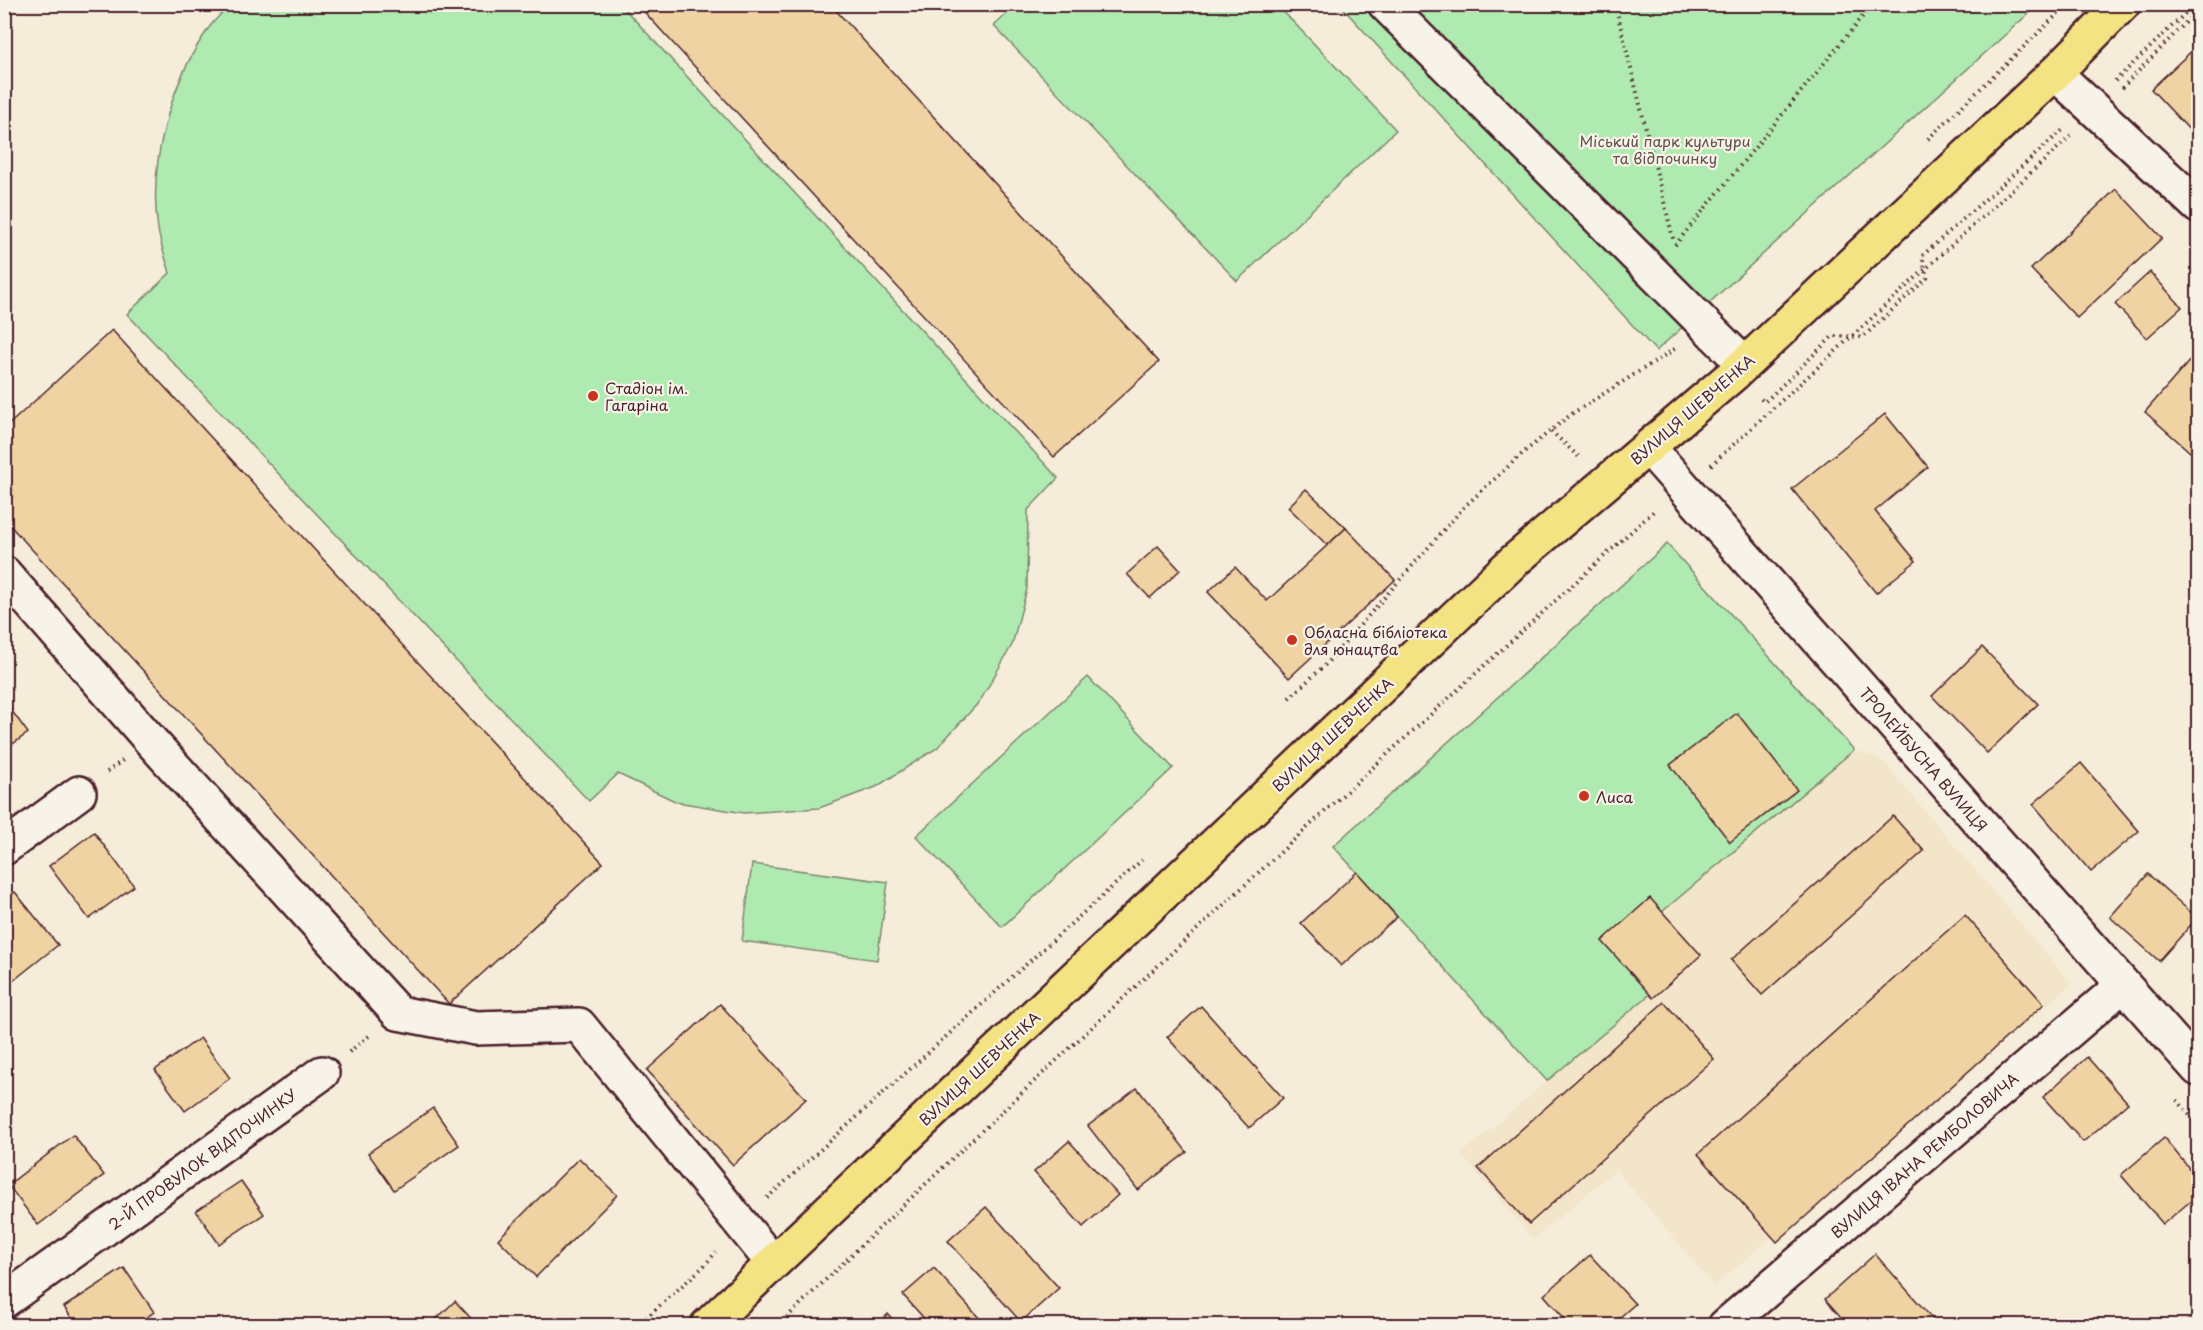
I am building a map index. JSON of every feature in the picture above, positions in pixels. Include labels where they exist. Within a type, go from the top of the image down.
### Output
[{"type":"main road","name":"ВУЛИЦЯ ШЕВЧЕНКА","points":[[707,1326],[1514,561],[1649,448],[1744,364],[2055,73],[2123,4]]},
{"type":"street","points":[[1385,4],[1744,364]]},
{"type":"street","points":[[2055,73],[2199,206]]},
{"type":"street","name":"ТРОЛЕЙБУСНА ВУЛИЦЯ","points":[[1649,448],[2199,1069]]},
{"type":"street","points":[[4,573],[150,740],[398,1013],[477,1028],[579,1025],[774,1263]]},
{"type":"street","points":[[4,848],[79,793]]},
{"type":"street","name":"ВУЛИЦЯ ІВАНА РЕМБОЛОВИЧА","points":[[1725,1326],[2123,985]]},
{"type":"street","name":"2-Й ПРОВУЛОК ВІДПОЧИНКУ","points":[[4,1301],[321,1073]]},
{"type":"path","points":[[1615,4],[1678,256]]},
{"type":"path","points":[[1675,245],[1873,4]]},
{"type":"path","points":[[1764,402],[1833,336],[1863,337],[1927,278],[1922,256],[2094,109],[2195,4]]},
{"type":"path","points":[[778,1326],[894,1213],[1353,784],[1851,337],[2199,10]]},
{"type":"path","points":[[1289,698],[1325,665],[1464,507],[1524,452],[1573,413],[1686,342]]},
{"type":"path","points":[[1551,431],[1583,462]]},
{"type":"path","points":[[79,793],[150,740]]},
{"type":"path","points":[[321,1073],[398,1013]]},
{"type":"path","points":[[637,1326],[703,1267],[739,1223]]},
{"type":"shaded area","points":[[1854,750],[1882,760],[2072,984],[1714,1286],[1616,1170],[1533,1239],[1461,1154],[1667,980],[1631,938]]},
{"type":"green space","points":[[1017,4],[1277,5],[1396,130],[1237,281],[994,26]]},
{"type":"green space","name":"Стадіон ім. Гагаріна","points":[[230,5],[621,5],[1058,478],[1028,510],[1027,589],[1012,645],[980,701],[937,748],[876,787],[819,808],[744,813],[677,802],[618,774],[589,801],[127,314],[170,273],[159,235],[156,204],[159,153],[165,126],[172,101],[193,53],[211,25]]},
{"type":"green space","name":"Міський парк культури та відпочинку","points":[[1340,5],[2038,5],[1656,351]]},
{"type":"green space","points":[[1667,544],[1854,750],[1631,938],[1667,980],[1547,1081],[1333,846]]},
{"type":"green space","points":[[1088,677],[1173,768],[1002,927],[916,836]]},
{"type":"green space","points":[[752,864],[888,882],[877,960],[742,941]]},
{"type":"building","points":[[637,4],[830,4],[1159,362],[1054,457]]},
{"type":"building","points":[[2198,45],[2198,139],[2151,89]]},
{"type":"building","points":[[2116,189],[2162,238],[2077,318],[2031,269]]},
{"type":"building","points":[[2150,272],[2182,307],[2147,338],[2115,304]]},
{"type":"building","points":[[112,330],[603,863],[449,1004],[4,519],[4,429]]},
{"type":"building","points":[[2198,351],[2198,459],[2145,412]]},
{"type":"building","points":[[1885,414],[1928,467],[1875,511],[1916,561],[1876,593],[1792,489]]},
{"type":"building","points":[[1306,489],[1346,528],[1327,545],[1288,507]]},
{"type":"building","name":"Обласна бібліотека для юнацтва","points":[[1346,528],[1395,580],[1289,678],[1208,592],[1235,567],[1267,601]]},
{"type":"building","points":[[1158,546],[1180,570],[1150,598],[1127,574]]},
{"type":"building","points":[[1982,647],[2038,704],[1987,753],[1932,696]]},
{"type":"building","points":[[4,700],[28,733],[4,750]]},
{"type":"building","points":[[1737,713],[1797,790],[1730,842],[1670,765]]},
{"type":"building","points":[[2081,763],[2139,831],[2091,872],[2033,804]]},
{"type":"building","points":[[1893,816],[1924,851],[1762,995],[1731,960]]},
{"type":"building","points":[[94,832],[134,886],[89,919],[49,866]]},
{"type":"building","points":[[1357,872],[1397,917],[1341,966],[1301,923]]},
{"type":"building","points":[[2148,874],[2197,918],[2159,961],[2110,917]]},
{"type":"building","points":[[15,892],[58,945],[14,980],[4,968],[4,900]]},
{"type":"building","points":[[1650,898],[1701,955],[1653,998],[1602,941]]},
{"type":"building","points":[[1965,915],[2044,1004],[1777,1242],[1698,1154]]},
{"type":"building","points":[[1664,1002],[1714,1059],[1529,1224],[1478,1168]]},
{"type":"building","points":[[720,1004],[806,1099],[733,1165],[647,1070]]},
{"type":"building","points":[[1201,1006],[1283,1098],[1249,1128],[1167,1037]]},
{"type":"building","points":[[200,1038],[230,1078],[185,1111],[155,1070]]},
{"type":"building","points":[[2087,1057],[2128,1103],[2083,1142],[2043,1097]]},
{"type":"building","points":[[1137,1088],[1187,1152],[1138,1190],[1088,1126]]},
{"type":"building","points":[[433,1108],[459,1145],[394,1190],[368,1153]]},
{"type":"building","points":[[73,1135],[104,1175],[38,1225],[8,1185]]},
{"type":"building","points":[[2164,1138],[2198,1179],[2198,1195],[2163,1224],[2121,1175]]},
{"type":"building","points":[[1069,1141],[1118,1195],[1083,1227],[1034,1172]]},
{"type":"building","points":[[579,1158],[617,1195],[536,1277],[498,1239]]},
{"type":"building","points":[[241,1181],[264,1214],[219,1244],[196,1211]]},
{"type":"building","points":[[986,1207],[1059,1288],[1021,1322],[948,1241]]},
{"type":"building","points":[[1875,1254],[1939,1326],[1849,1326],[1825,1299]]},
{"type":"building","points":[[1590,1255],[1635,1304],[1610,1326],[1571,1326],[1544,1295]]},
{"type":"building","points":[[124,1268],[154,1312],[134,1326],[77,1326],[64,1307]]},
{"type":"building","points":[[934,1268],[980,1319],[972,1326],[931,1326],[903,1295]]},
{"type":"building","points":[[455,1301],[478,1326],[429,1326]]},
{"type":"building","points":[[888,1314],[898,1326],[876,1326]]},
{"type":"place","name":"Стадіон ім. Гагаріна","points":[[593,396]]},
{"type":"place","name":"Обласна бібліотека для юнацтва","points":[[1292,640]]},
{"type":"place","name":"Лиса","points":[[1584,796]]}]
